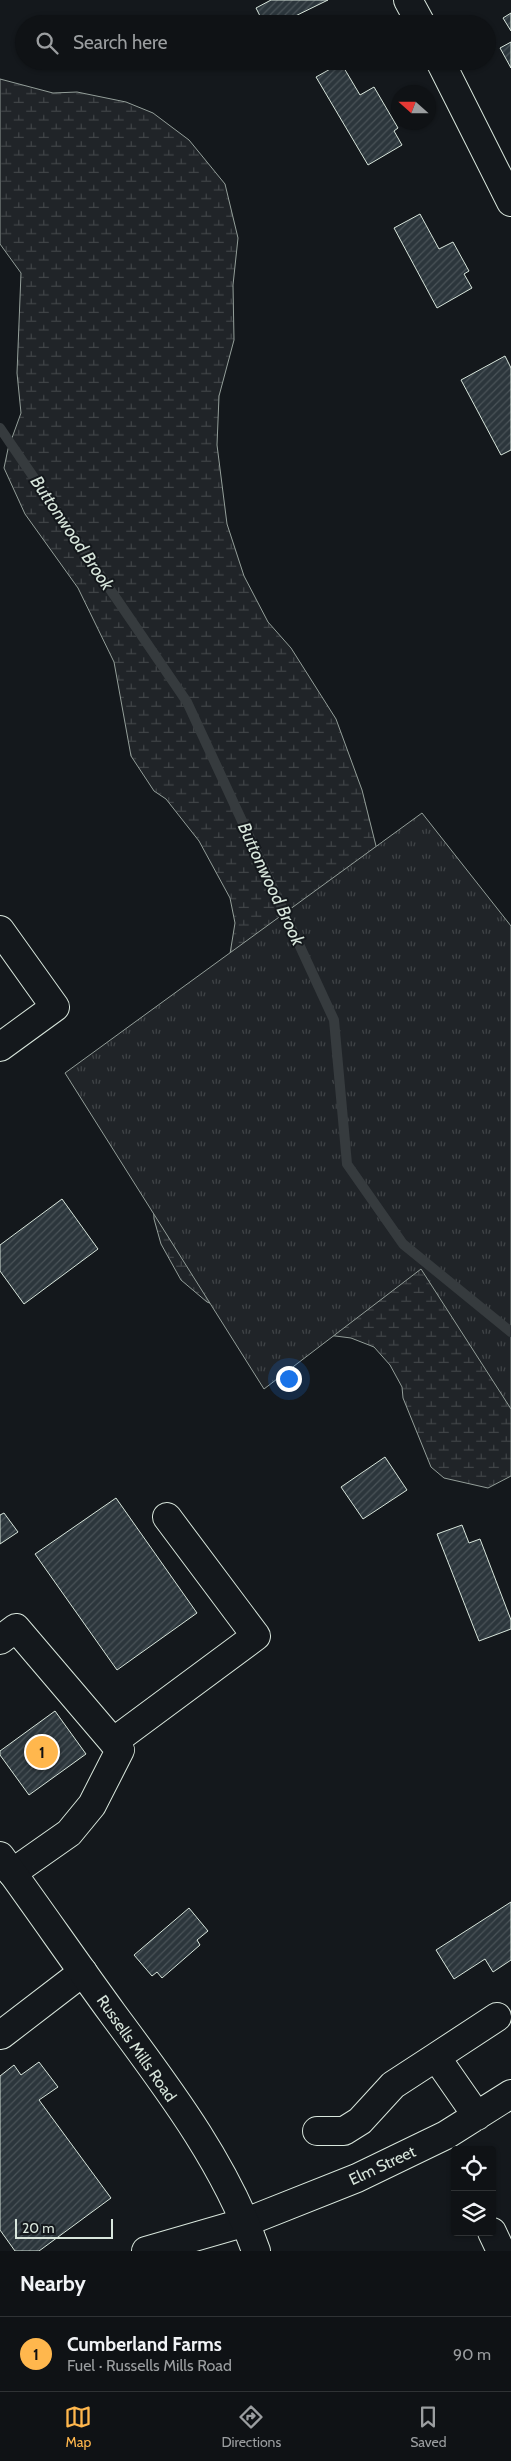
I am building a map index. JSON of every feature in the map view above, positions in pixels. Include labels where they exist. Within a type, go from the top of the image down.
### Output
[{"type":"street","points":[[408,0],[416,15]]},
{"type":"street","points":[[445,70],[511,202]]},
{"type":"street","points":[[0,930],[55,1008],[0,1047]]},
{"type":"street","points":[[113,1742],[256,1636],[167,1517]]},
{"type":"street","points":[[0,1640],[16,1628],[120,1750],[92,1804],[69,1833],[6,1864]]},
{"type":"street","name":"Russells Mills Road","points":[[6,1864],[163,2082],[193,2128],[246,2222],[256,2251]]},
{"type":"street","points":[[1,2035],[83,1972]]},
{"type":"street","points":[[317,2131],[344,2131],[360,2121],[393,2085],[497,2017]]},
{"type":"street","points":[[436,2057],[477,2116]]},
{"type":"street","name":"Elm Street","points":[[146,2251],[246,2222],[450,2144],[477,2116],[511,2094]]},
{"type":"street","points":[[494,2236],[501,2251]]},
{"type":"green space","points":[[0,79],[53,93],[77,92],[126,102],[153,113],[189,140],[225,184],[238,238],[233,285],[234,340],[219,396],[217,445],[227,524],[244,576],[268,622],[291,648],[336,719],[362,790],[379,858],[511,981],[511,1476],[488,1488],[444,1478],[431,1467],[403,1398],[402,1387],[390,1365],[374,1347],[351,1338],[273,1328],[207,1302],[181,1280],[161,1244],[154,1219],[153,1192],[229,960],[235,923],[230,898],[199,841],[166,799],[154,791],[131,756],[114,662],[78,588],[25,514],[4,468],[8,449],[21,413],[17,373],[21,273],[0,244]]},
{"type":"green space","points":[[422,813],[511,926],[511,1409],[421,1269],[264,1389],[65,1073]]},
{"type":"building","points":[[271,0],[328,0],[297,15],[260,15],[256,8]]},
{"type":"building","points":[[511,13],[511,31],[503,18]]},
{"type":"building","points":[[511,42],[511,68],[500,48]]},
{"type":"building","points":[[328,70],[345,70],[360,95],[374,87],[391,116],[391,130],[395,130],[394,131],[402,145],[368,165],[316,77]]},
{"type":"building","points":[[420,214],[439,249],[453,242],[469,271],[464,274],[472,288],[437,308],[394,228]]},
{"type":"building","points":[[505,356],[511,368],[511,450],[501,455],[461,380]]},
{"type":"building","points":[[62,1199],[98,1249],[24,1304],[0,1271],[0,1245]]},
{"type":"building","points":[[385,1457],[407,1490],[363,1519],[341,1487]]},
{"type":"building","points":[[116,1498],[197,1613],[117,1670],[35,1554]]},
{"type":"building","points":[[4,1513],[18,1532],[0,1544],[0,1515]]},
{"type":"building","points":[[462,1525],[469,1543],[480,1539],[511,1620],[511,1629],[479,1641],[437,1534]]},
{"type":"building","points":[[55,1711],[86,1754],[29,1795],[0,1755],[0,1751]]},
{"type":"building","points":[[511,1902],[511,1960],[493,1972],[485,1959],[454,1979],[436,1950]]},
{"type":"building","points":[[189,1908],[208,1931],[197,1940],[200,1945],[162,1978],[157,1972],[152,1976],[134,1955]]},
{"type":"building","points":[[39,2062],[58,2087],[39,2100],[111,2198],[39,2251],[15,2251],[0,2230],[0,2076],[14,2065],[21,2075]]},
{"type":"waterway","name":"Buttonwood Brook","points":[[0,428],[187,702],[334,1020],[347,1164],[403,1244],[511,1332]]},
{"type":"place","name":"Cumberland Farms","points":[[42,1752]]}]
